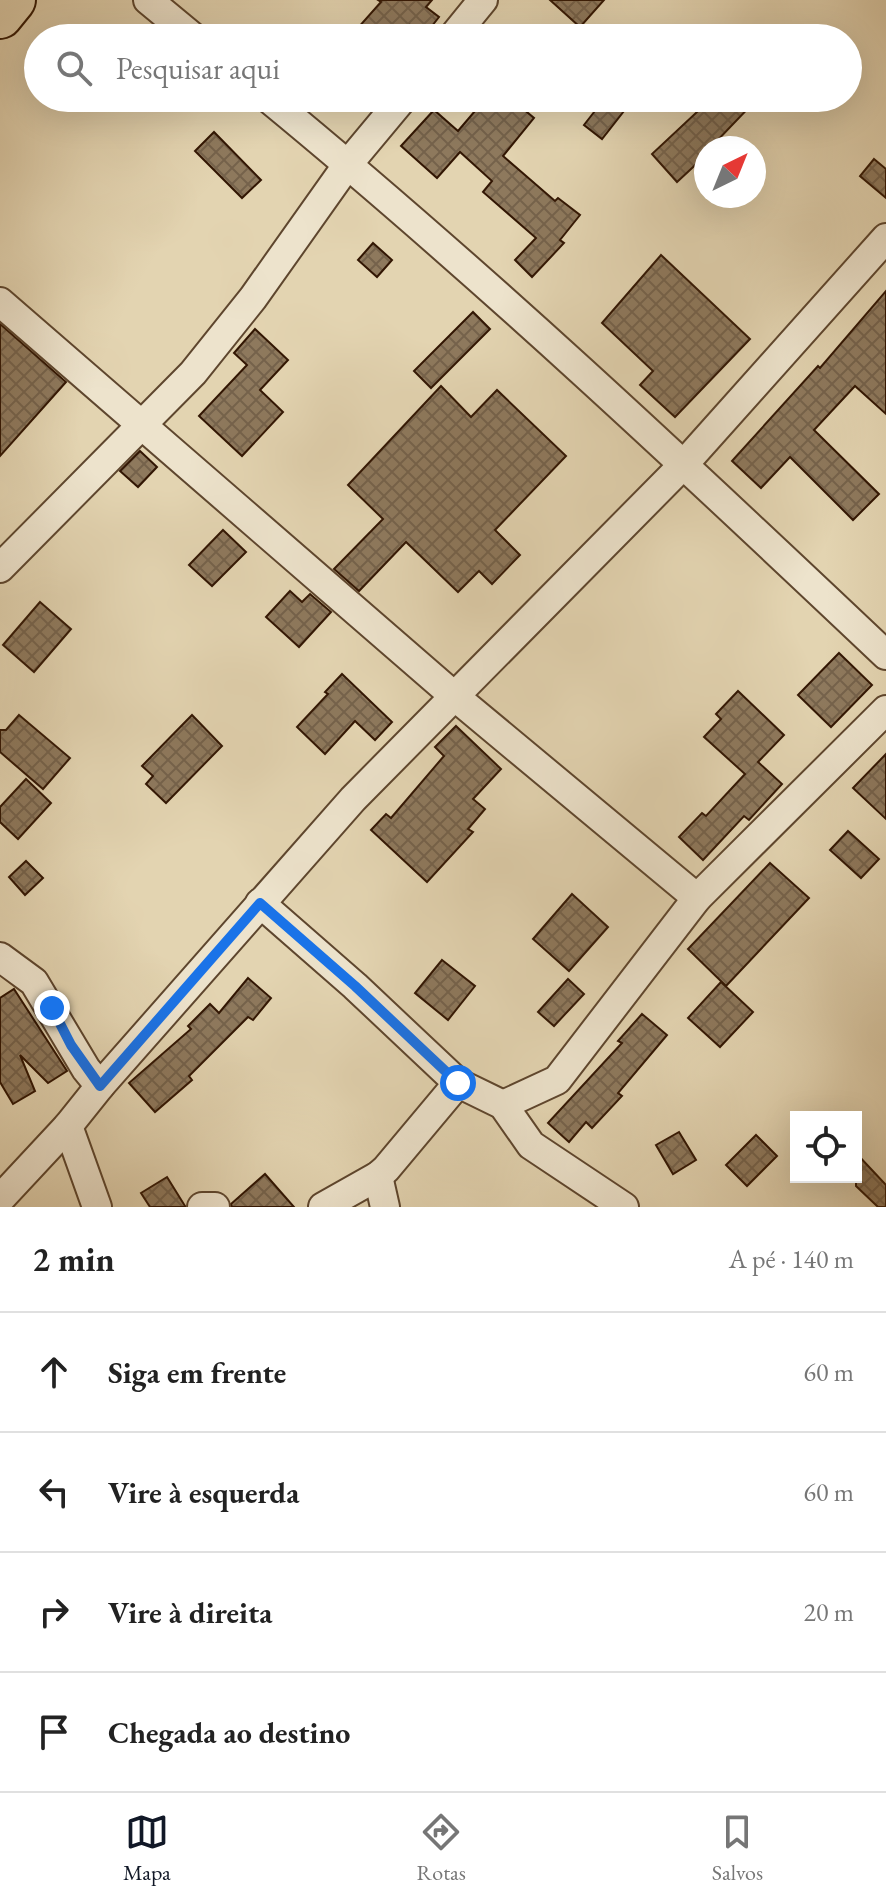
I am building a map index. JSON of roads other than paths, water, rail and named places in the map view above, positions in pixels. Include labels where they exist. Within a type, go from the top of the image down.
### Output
[{"type":"main road","points":[[0,16],[13,0]]},
{"type":"street","points":[[148,0],[177,24]]},
{"type":"street","points":[[463,24],[483,0]]},
{"type":"street","points":[[285,112],[348,164],[684,464],[886,655]]},
{"type":"street","points":[[0,568],[193,373],[348,164],[391,112]]},
{"type":"street","points":[[0,1199],[68,1126],[353,799],[684,464],[886,238]]},
{"type":"street","points":[[0,302],[453,695],[697,898]]},
{"type":"street","points":[[503,1105],[557,1080],[697,898],[886,710]]},
{"type":"street","points":[[260,903],[355,986],[458,1083],[503,1105],[531,1145],[624,1207]]},
{"type":"street","points":[[0,957],[34,982],[71,1045],[100,1086]]},
{"type":"street","points":[[323,1207],[378,1176],[458,1083]]},
{"type":"street","points":[[68,1126],[97,1207]]},
{"type":"street","points":[[378,1176],[385,1207]]},
{"type":"street","points":[[202,1207],[215,1207]]}]
